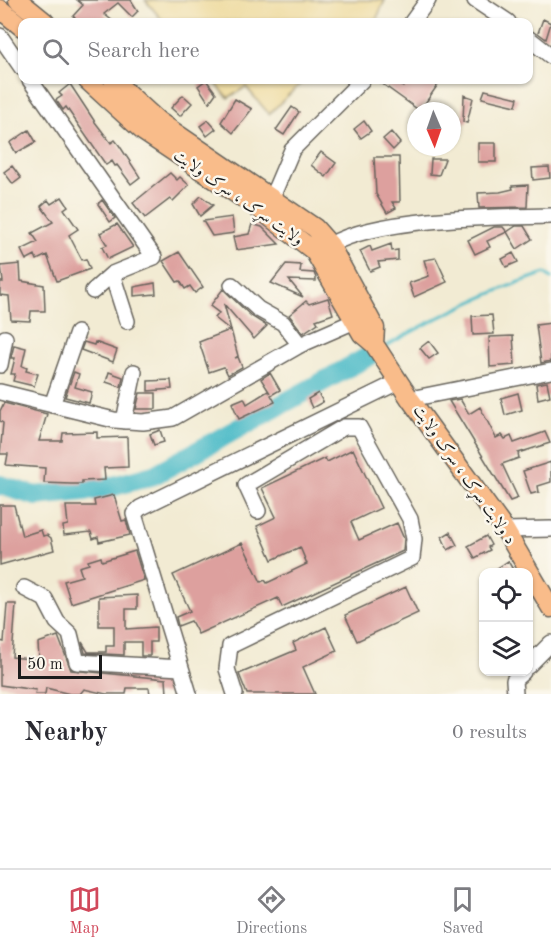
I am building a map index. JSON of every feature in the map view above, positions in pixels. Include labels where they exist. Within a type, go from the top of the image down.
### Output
[{"type":"main road","points":[[24,2],[41,18]]},
{"type":"main road","points":[[0,9],[18,24]]},
{"type":"main road","name":"ولایت سړک ، سرک ولایت","points":[[91,84],[144,132],[262,211],[314,251],[362,334],[374,344]]},
{"type":"main road","name":"ولایت سړک ، سرک ولایت","points":[[117,84],[158,121],[315,228],[330,245],[375,328],[374,344]]},
{"type":"main road","name":"د ولایت سړک ، سرک ولایت","points":[[374,344],[398,382],[505,530],[551,608]]},
{"type":"street","points":[[415,18],[428,0]]},
{"type":"street","points":[[475,0],[502,18]]},
{"type":"street","points":[[0,36],[18,62]]},
{"type":"street","points":[[533,42],[551,56]]},
{"type":"street","points":[[33,84],[154,257],[112,274],[93,291]]},
{"type":"street","points":[[272,197],[292,150],[358,84]]},
{"type":"street","points":[[330,245],[347,235],[436,221],[551,216]]},
{"type":"street","points":[[112,274],[127,321]]},
{"type":"street","points":[[232,285],[258,309],[283,323],[300,345]]},
{"type":"street","points":[[0,392],[124,421],[143,422],[172,418],[300,345],[355,321]]},
{"type":"street","points":[[52,405],[77,333]]},
{"type":"street","points":[[0,365],[5,338]]},
{"type":"street","points":[[410,399],[551,371]]},
{"type":"street","points":[[124,421],[134,372]]},
{"type":"street","points":[[189,694],[134,514],[140,508],[398,382]]},
{"type":"street","points":[[235,694],[227,669],[230,646],[412,558],[414,539],[410,519],[359,427],[344,427],[246,485],[258,511]]},
{"type":"street","points":[[505,530],[551,529]]},
{"type":"street","points":[[24,588],[45,599],[57,622],[70,634],[77,662],[181,668]]},
{"type":"street","points":[[533,661],[551,643]]},
{"type":"street","points":[[515,694],[514,680],[518,676]]},
{"type":"sand","points":[[145,0],[385,0],[377,18],[161,18]]},
{"type":"sand","points":[[216,84],[300,84],[269,114],[246,87],[228,98]]},
{"type":"building","points":[[77,0],[131,0],[138,11],[132,17],[118,3],[104,14],[109,18],[75,18],[73,16],[83,5]]},
{"type":"building","points":[[543,19],[551,23],[546,39],[538,33]]},
{"type":"building","points":[[70,84],[95,122],[111,143],[115,140],[140,177],[131,184],[112,161],[106,165],[66,107],[63,110],[56,100],[62,96],[59,93]]},
{"type":"building","points":[[209,84],[216,93],[209,103],[198,86]]},
{"type":"building","points":[[383,84],[400,84],[403,87],[405,84],[438,84],[426,102],[408,102]]},
{"type":"building","points":[[485,90],[518,98],[516,106],[482,98]]},
{"type":"building","points":[[183,95],[192,103],[180,116],[171,108]]},
{"type":"building","points":[[464,95],[473,98],[467,123],[463,122]]},
{"type":"building","points":[[235,99],[252,109],[233,133],[221,122]]},
{"type":"building","points":[[292,107],[299,112],[284,135],[276,130]]},
{"type":"building","points":[[208,120],[216,129],[207,136],[200,126]]},
{"type":"building","points":[[364,121],[371,131],[361,138],[354,129]]},
{"type":"building","points":[[29,130],[36,142],[16,153],[10,143]]},
{"type":"building","points":[[391,132],[400,143],[393,150],[383,139]]},
{"type":"building","points":[[478,143],[496,143],[496,162],[478,162]]},
{"type":"building","points":[[321,152],[336,163],[326,177],[311,165]]},
{"type":"building","points":[[374,157],[399,157],[400,202],[392,202],[396,208],[387,213],[376,194]]},
{"type":"building","points":[[431,159],[445,159],[439,175],[430,174]]},
{"type":"building","points":[[12,166],[21,178],[13,184],[4,172]]},
{"type":"building","points":[[549,167],[550,178],[533,180],[532,168]]},
{"type":"building","points":[[170,173],[177,180],[180,177],[189,185],[173,201],[170,199],[145,218],[133,203]]},
{"type":"building","points":[[528,185],[527,207],[479,208],[478,193],[500,192],[513,189],[512,186]]},
{"type":"building","points":[[201,196],[213,205],[200,216],[193,204]]},
{"type":"building","points":[[62,197],[68,206],[64,209],[78,229],[69,235],[82,260],[86,259],[90,269],[57,281],[47,255],[37,260],[35,255],[26,260],[21,250],[38,242],[32,233],[53,222],[41,206],[48,200],[51,204]]},
{"type":"building","points":[[102,200],[115,218],[110,222],[98,204]]},
{"type":"building","points":[[232,217],[234,233],[212,236],[203,221]]},
{"type":"building","points":[[117,224],[133,247],[108,259],[102,247],[107,245],[100,233]]},
{"type":"building","points":[[252,224],[262,227],[279,244],[236,250],[233,237],[249,234]]},
{"type":"building","points":[[516,226],[524,226],[532,239],[517,249],[507,232]]},
{"type":"building","points":[[494,227],[503,227],[507,232],[487,241],[490,247],[475,254],[468,240]]},
{"type":"building","points":[[391,244],[392,251],[398,250],[398,260],[378,262],[380,267],[370,271],[360,251],[370,246],[372,251]]},
{"type":"building","points":[[179,252],[203,287],[195,293],[190,286],[185,289],[180,281],[177,282],[163,261]]},
{"type":"building","points":[[513,253],[518,262],[506,267],[502,259]]},
{"type":"building","points":[[436,258],[447,282],[414,297],[409,283],[429,276],[424,260]]},
{"type":"building","points":[[20,264],[21,281],[44,285],[45,311],[31,311],[30,321],[11,320],[9,296],[0,295],[0,282],[3,282],[1,266]]},
{"type":"building","points":[[286,264],[301,265],[300,272],[314,273],[316,281],[289,280],[303,297],[271,283]]},
{"type":"building","points":[[155,283],[156,294],[134,296],[134,287]]},
{"type":"building","points":[[223,289],[251,316],[267,326],[254,339],[224,304],[238,356],[235,358],[238,357],[242,367],[228,375],[224,367],[209,372],[199,342],[230,330],[215,318],[219,313],[210,306]]},
{"type":"building","points":[[328,298],[333,314],[316,320],[318,323],[303,333],[289,315],[306,301],[309,304]]},
{"type":"building","points":[[492,315],[494,334],[473,335],[472,316]]},
{"type":"building","points":[[551,323],[551,361],[541,363],[536,325]]},
{"type":"building","points":[[513,336],[515,365],[490,367],[489,337]]},
{"type":"building","points":[[429,341],[438,353],[429,359],[420,348]]},
{"type":"building","points":[[84,342],[94,345],[95,342],[117,350],[113,362],[81,350]]},
{"type":"building","points":[[14,345],[26,348],[22,366],[27,368],[26,371],[38,374],[34,386],[13,381],[15,374],[11,374],[15,358],[11,358]]},
{"type":"building","points":[[74,372],[79,374],[75,387],[92,392],[89,403],[65,397]]},
{"type":"building","points":[[109,372],[123,377],[121,387],[106,382]]},
{"type":"building","points":[[270,373],[280,390],[271,395],[275,402],[239,419],[232,403],[244,398],[247,404],[268,391],[270,393],[261,379]]},
{"type":"building","points":[[171,380],[172,389],[148,391],[148,381]]},
{"type":"building","points":[[547,382],[550,396],[538,399],[536,384]]},
{"type":"building","points":[[140,393],[156,393],[156,409],[136,409]]},
{"type":"building","points":[[318,393],[323,402],[312,408],[308,399]]},
{"type":"building","points":[[518,393],[522,410],[505,415],[501,398]]},
{"type":"building","points":[[460,399],[469,414],[480,407],[496,438],[502,435],[505,439],[511,436],[514,443],[545,432],[550,443],[518,453],[519,458],[502,464],[518,498],[510,501],[449,401]]},
{"type":"building","points":[[4,403],[47,414],[39,441],[62,441],[63,433],[97,432],[97,438],[127,437],[128,467],[104,468],[105,480],[71,484],[44,483],[45,468],[6,465],[8,454],[0,454],[3,423],[0,421],[0,411]]},
{"type":"building","points":[[160,430],[164,442],[154,445],[150,434]]},
{"type":"building","points":[[353,449],[381,508],[351,522],[359,540],[397,523],[404,539],[403,551],[282,607],[278,598],[198,634],[191,621],[178,626],[176,617],[190,611],[173,575],[242,543],[261,582],[265,580],[267,583],[307,564],[300,547],[272,560],[257,526],[276,517],[262,488],[325,458],[327,462]]},
{"type":"building","points":[[551,462],[551,482],[538,486],[539,492],[531,494],[523,471]]},
{"type":"building","points":[[114,495],[122,521],[126,520],[130,535],[99,542],[98,537],[93,539],[91,532],[64,535],[63,526],[68,525],[66,506],[95,506],[94,500]]},
{"type":"building","points":[[0,505],[14,505],[22,536],[41,530],[43,536],[47,535],[51,538],[54,550],[0,565]]},
{"type":"building","points":[[450,532],[457,545],[448,550],[442,537]]},
{"type":"building","points":[[486,536],[491,545],[488,547],[490,550],[475,558],[468,546]]},
{"type":"building","points":[[135,551],[144,580],[71,603],[64,581],[82,576],[79,567],[101,557],[102,561]]},
{"type":"building","points":[[508,561],[512,568],[498,568]]},
{"type":"building","points":[[406,587],[418,613],[357,641],[345,615]]},
{"type":"building","points":[[137,595],[137,609],[126,609],[126,629],[156,627],[156,642],[150,642],[150,656],[141,656],[141,642],[124,642],[124,655],[85,653],[82,642],[88,652],[106,652],[106,646],[114,646],[114,626],[99,626],[99,597]]},
{"type":"building","points":[[7,604],[16,604],[12,657],[39,660],[38,643],[58,636],[71,670],[166,679],[167,694],[150,694],[149,688],[127,688],[126,694],[106,694],[84,689],[80,694],[70,694],[46,688],[45,694],[35,694],[36,690],[0,685],[0,641],[4,642]]},
{"type":"building","points":[[326,627],[337,651],[303,667],[315,694],[247,694],[239,674],[296,650],[293,643]]},
{"type":"waterway","points":[[383,348],[422,326],[483,297],[545,273],[551,278]]},
{"type":"waterway","points":[[0,485],[36,496],[103,489],[154,475],[371,355]]}]
